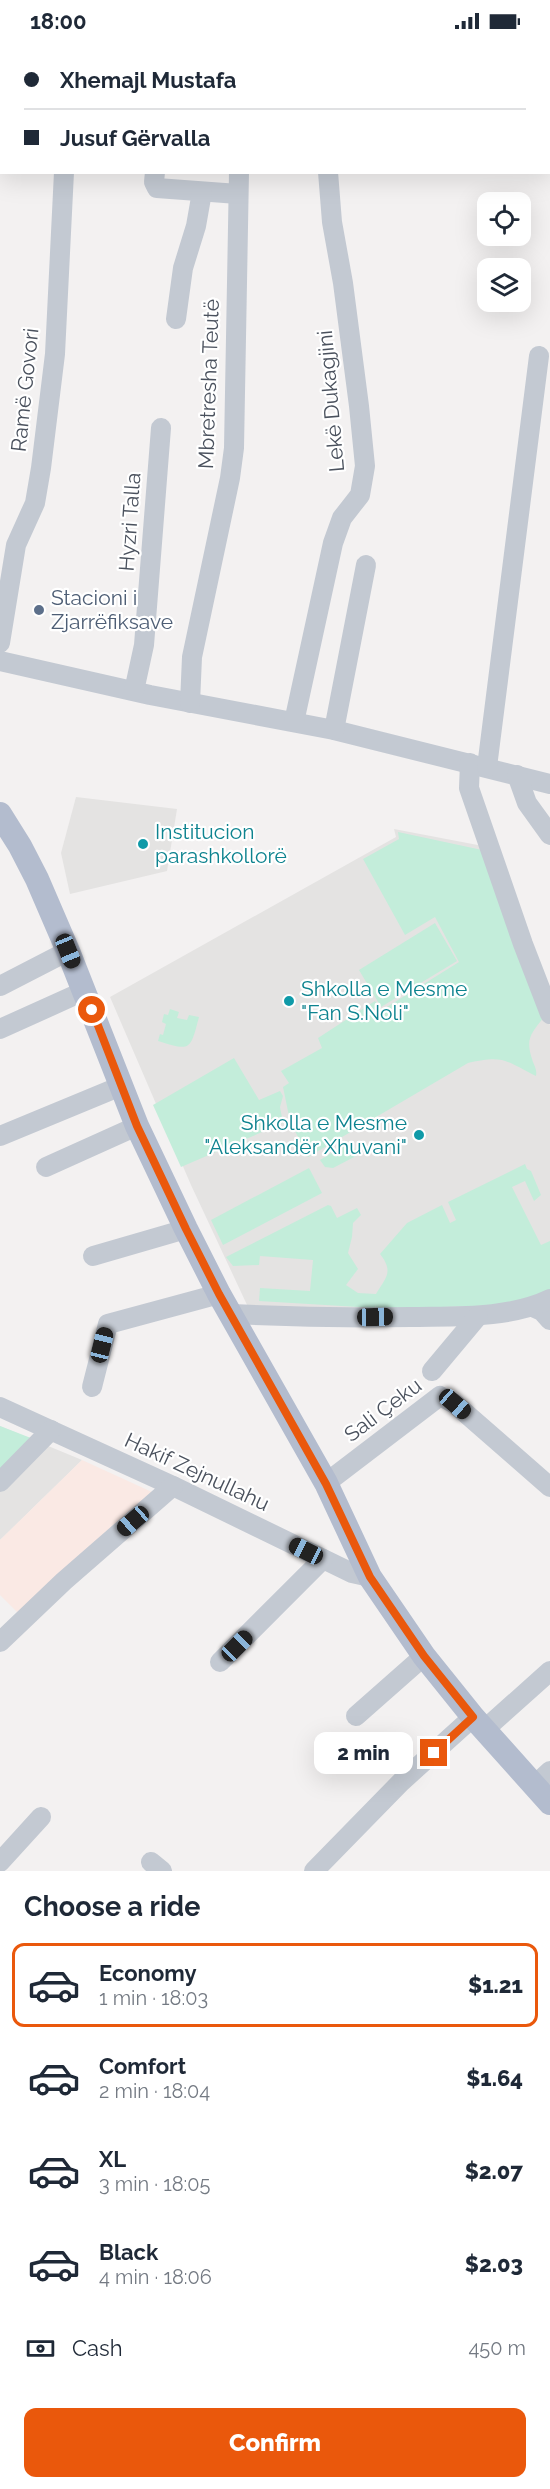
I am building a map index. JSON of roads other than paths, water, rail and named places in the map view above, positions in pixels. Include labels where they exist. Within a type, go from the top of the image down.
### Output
[{"type":"main road","points":[[0,814],[37,879],[137,1126],[186,1229],[326,1484],[370,1577],[424,1656],[478,1723],[545,1786]]},
{"type":"street","name":"Ramë Govori","points":[[0,643],[16,545],[35,503],[41,468],[55,354],[64,174]]},
{"type":"street","points":[[155,174],[154,182],[157,188],[238,194]]},
{"type":"street","name":"Mbretresha Teutë","points":[[190,703],[192,657],[230,478],[234,448],[239,174]]},
{"type":"street","name":"Lekë Dukagjini","points":[[294,722],[333,543],[342,518],[360,495],[364,466],[360,406],[332,222],[328,174]]},
{"type":"street","points":[[176,319],[183,268],[196,226],[202,192]]},
{"type":"street","points":[[539,356],[479,765],[469,788],[550,1014]]},
{"type":"street","name":"Hyzri Talla","points":[[134,691],[144,645],[161,428]]},
{"type":"street","points":[[334,730],[366,566]]},
{"type":"street","points":[[0,661],[190,703],[334,730],[550,784]]},
{"type":"street","points":[[517,775],[527,803],[550,835]]},
{"type":"street","points":[[0,986],[68,951]]},
{"type":"street","points":[[0,1029],[84,991]]},
{"type":"street","points":[[0,1136],[121,1086]]},
{"type":"street","points":[[46,1167],[137,1126]]},
{"type":"street","points":[[93,1256],[186,1229]]},
{"type":"street","points":[[92,1387],[108,1323],[226,1304],[333,1317],[478,1316],[542,1303],[550,1320]]},
{"type":"street","points":[[432,1371],[478,1316]]},
{"type":"street","name":"Sali Çeku","points":[[326,1484],[440,1396],[455,1404],[550,1487]]},
{"type":"street","name":"Hakif Zejnullahu","points":[[0,1407],[173,1486],[352,1573],[370,1577]]},
{"type":"street","points":[[0,1482],[51,1430]]},
{"type":"street","points":[[0,1642],[64,1581],[173,1486]]},
{"type":"street","points":[[220,1662],[323,1559]]},
{"type":"street","points":[[356,1716],[424,1656]]},
{"type":"street","points":[[314,1871],[401,1782],[550,1671]]},
{"type":"street","points":[[0,1862],[41,1817]]},
{"type":"place","name":"Stacioni i Zjarrëfiksave","points":[[39,610]]},
{"type":"place","name":"Institucion parashkollorë","points":[[143,844]]},
{"type":"place","name":"Shkolla e Mesme \"Fan S.Noli\"","points":[[289,1001]]},
{"type":"place","name":"Shkolla e Mesme \"Aleksandër Xhuvani\"","points":[[419,1135]]}]
